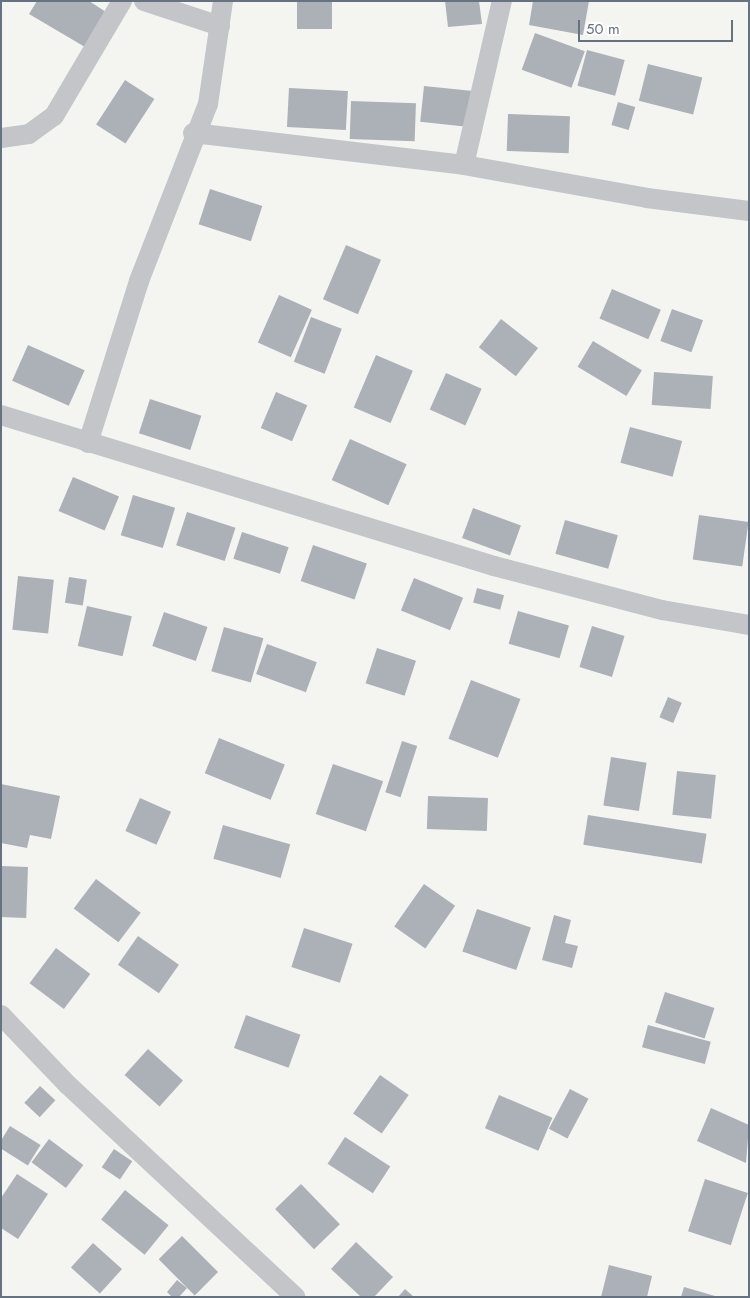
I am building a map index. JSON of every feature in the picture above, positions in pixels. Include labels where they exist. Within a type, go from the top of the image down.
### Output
[{"type":"street","points":[[1,138],[29,134],[54,116],[122,1]]},
{"type":"street","points":[[144,1],[220,26]]},
{"type":"street","points":[[88,443],[139,281],[214,79],[223,1]]},
{"type":"street","points":[[464,165],[502,1]]},
{"type":"street","points":[[193,134],[464,165],[638,196],[749,211]]},
{"type":"street","points":[[1,415],[494,566],[662,610],[749,625]]},
{"type":"street","points":[[1,1015],[68,1086],[294,1297]]},
{"type":"building","points":[[37,1],[89,1],[106,12],[85,47],[29,14]]},
{"type":"building","points":[[297,1],[332,1],[332,29],[297,29]]},
{"type":"building","points":[[445,1],[479,1],[482,24],[448,27]]},
{"type":"building","points":[[533,1],[589,1],[583,35],[529,25]]},
{"type":"building","points":[[535,33],[585,51],[571,88],[522,70]]},
{"type":"building","points":[[587,50],[625,60],[615,96],[577,86]]},
{"type":"building","points":[[648,64],[702,78],[693,114],[639,101]]},
{"type":"building","points":[[125,80],[154,99],[125,144],[96,124]]},
{"type":"building","points":[[424,86],[473,91],[469,127],[420,122]]},
{"type":"building","points":[[289,88],[348,91],[346,130],[287,127]]},
{"type":"building","points":[[351,101],[416,103],[415,141],[350,139]]},
{"type":"building","points":[[618,102],[635,107],[629,130],[611,125]]},
{"type":"building","points":[[508,114],[570,116],[569,153],[507,151]]},
{"type":"building","points":[[210,189],[262,206],[251,241],[199,224]]},
{"type":"building","points":[[346,245],[381,260],[358,314],[323,299]]},
{"type":"building","points":[[612,289],[661,310],[648,339],[599,318]]},
{"type":"building","points":[[279,295],[312,310],[291,357],[258,343]]},
{"type":"building","points":[[672,309],[703,320],[691,352],[660,341]]},
{"type":"building","points":[[311,317],[342,329],[325,374],[294,362]]},
{"type":"building","points":[[501,319],[538,348],[516,376],[479,347]]},
{"type":"building","points":[[593,341],[642,370],[626,396],[578,367]]},
{"type":"building","points":[[28,345],[85,370],[69,406],[12,381]]},
{"type":"building","points":[[376,355],[413,371],[391,423],[354,407]]},
{"type":"building","points":[[654,372],[713,376],[711,409],[652,405]]},
{"type":"building","points":[[446,373],[482,389],[465,425],[430,410]]},
{"type":"building","points":[[276,392],[307,405],[292,441],[261,428]]},
{"type":"building","points":[[150,399],[201,416],[190,450],[139,433]]},
{"type":"building","points":[[630,427],[682,441],[673,477],[620,463]]},
{"type":"building","points":[[350,439],[407,464],[388,505],[332,480]]},
{"type":"building","points":[[73,477],[119,497],[105,531],[59,511]]},
{"type":"building","points":[[133,495],[175,508],[163,548],[121,535]]},
{"type":"building","points":[[473,508],[521,525],[510,556],[462,538]]},
{"type":"building","points":[[187,512],[236,528],[225,561],[176,545]]},
{"type":"building","points":[[699,515],[749,522],[742,567],[693,560]]},
{"type":"building","points":[[565,520],[618,535],[608,569],[555,554]]},
{"type":"building","points":[[242,532],[289,547],[280,574],[233,559]]},
{"type":"building","points":[[313,545],[367,564],[355,599],[301,581]]},
{"type":"building","points":[[18,576],[54,580],[48,633],[12,630]]},
{"type":"building","points":[[69,577],[87,580],[83,605],[65,603]]},
{"type":"building","points":[[414,578],[463,598],[450,630],[401,610]]},
{"type":"building","points":[[477,588],[504,595],[500,610],[473,602]]},
{"type":"building","points":[[87,606],[132,616],[123,656],[78,646]]},
{"type":"building","points":[[518,611],[569,626],[560,658],[509,644]]},
{"type":"building","points":[[164,612],[207,627],[196,661],[152,646]]},
{"type":"building","points":[[592,626],[625,636],[612,677],[579,667]]},
{"type":"building","points":[[224,627],[263,638],[251,683],[211,671]]},
{"type":"building","points":[[267,644],[317,662],[306,692],[256,674]]},
{"type":"building","points":[[377,648],[416,661],[405,696],[366,683]]},
{"type":"building","points":[[471,680],[520,699],[498,758],[448,739]]},
{"type":"building","points":[[668,697],[682,703],[673,723],[659,717]]},
{"type":"building","points":[[219,738],[285,765],[271,800],[205,773]]},
{"type":"building","points":[[402,741],[417,746],[401,797],[385,792]]},
{"type":"building","points":[[611,757],[647,763],[639,811],[603,805]]},
{"type":"building","points":[[333,764],[383,781],[366,831],[316,814]]},
{"type":"building","points":[[677,771],[716,775],[711,819],[672,815]]},
{"type":"building","points":[[1,784],[60,796],[51,839],[30,835],[27,848],[1,843]]},
{"type":"building","points":[[428,796],[488,798],[487,831],[427,829]]},
{"type":"building","points":[[140,798],[171,812],[156,845],[125,831]]},
{"type":"building","points":[[588,815],[707,834],[702,863],[583,845]]},
{"type":"building","points":[[223,825],[290,844],[281,878],[213,859]]},
{"type":"building","points":[[1,866],[28,867],[26,918],[1,917]]},
{"type":"building","points":[[96,879],[141,913],[118,942],[74,909]]},
{"type":"building","points":[[424,884],[455,906],[425,948],[394,927]]},
{"type":"building","points":[[477,909],[531,928],[516,970],[462,952]]},
{"type":"building","points":[[554,915],[571,920],[565,943],[578,946],[572,968],[542,960]]},
{"type":"building","points":[[304,928],[353,944],[340,983],[291,967]]},
{"type":"building","points":[[138,936],[179,965],[159,993],[118,965]]},
{"type":"building","points":[[56,948],[90,974],[64,1009],[30,983]]},
{"type":"building","points":[[665,992],[714,1008],[705,1039],[655,1022]]},
{"type":"building","points":[[246,1015],[301,1035],[289,1068],[234,1048]]},
{"type":"building","points":[[648,1025],[711,1042],[705,1064],[642,1047]]},
{"type":"building","points":[[148,1049],[183,1080],[160,1106],[125,1075]]},
{"type":"building","points":[[380,1075],[409,1095],[382,1134],[353,1114]]},
{"type":"building","points":[[40,1086],[55,1100],[40,1117],[24,1103]]},
{"type":"building","points":[[570,1089],[589,1099],[567,1139],[549,1129]]},
{"type":"building","points":[[499,1095],[552,1118],[538,1151],[485,1128]]},
{"type":"building","points":[[711,1108],[749,1125],[746,1163],[697,1141]]},
{"type":"building","points":[[10,1126],[41,1145],[28,1165],[1,1149],[1,1140]]},
{"type":"building","points":[[345,1137],[390,1166],[373,1193],[328,1164]]},
{"type":"building","points":[[49,1139],[83,1165],[66,1188],[32,1162]]},
{"type":"building","points":[[114,1149],[132,1161],[120,1180],[102,1167]]},
{"type":"building","points":[[17,1174],[48,1194],[18,1239],[1,1228],[1,1198]]},
{"type":"building","points":[[705,1179],[748,1193],[731,1245],[688,1231]]},
{"type":"building","points":[[301,1184],[340,1224],[314,1249],[275,1209]]},
{"type":"building","points":[[125,1190],[169,1225],[145,1255],[101,1220]]},
{"type":"building","points":[[182,1236],[218,1272],[195,1295],[159,1259]]},
{"type":"building","points":[[356,1242],[393,1277],[374,1297],[361,1297],[331,1269]]},
{"type":"building","points":[[93,1243],[122,1269],[100,1294],[71,1268]]},
{"type":"building","points":[[609,1265],[652,1276],[647,1297],[601,1297]]},
{"type":"building","points":[[177,1280],[187,1288],[179,1297],[172,1297],[167,1292]]},
{"type":"building","points":[[684,1287],[715,1296],[715,1297],[681,1297]]},
{"type":"building","points":[[405,1289],[414,1297],[398,1297]]}]
